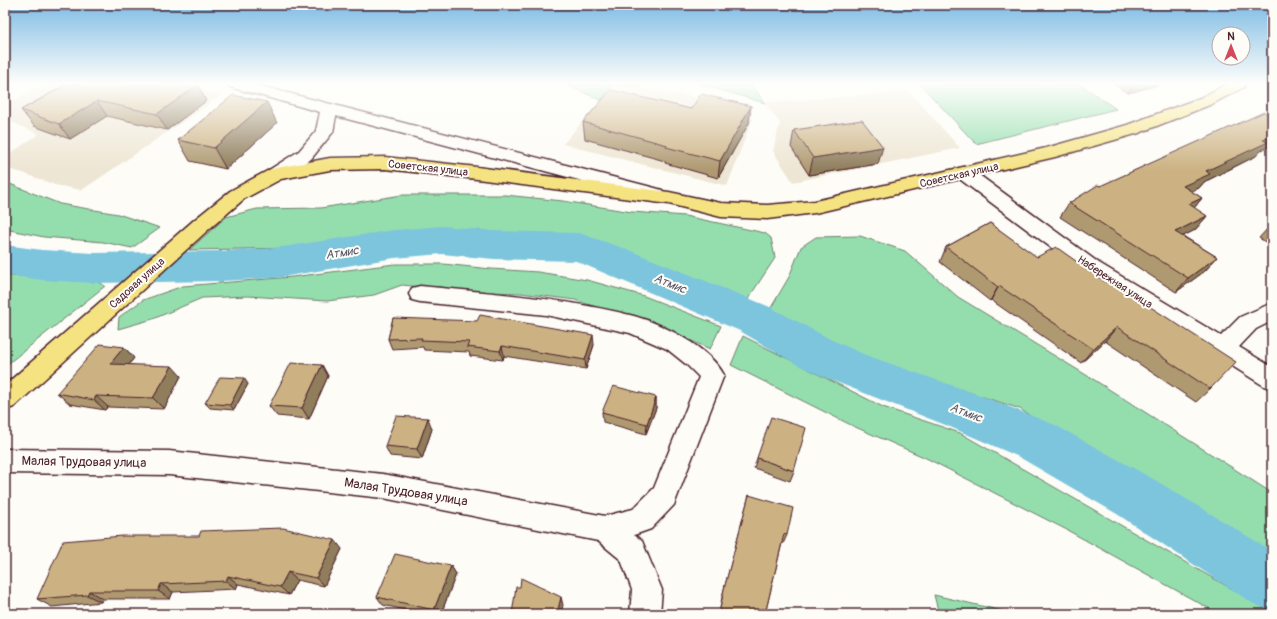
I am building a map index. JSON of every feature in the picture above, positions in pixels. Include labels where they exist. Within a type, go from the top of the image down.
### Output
[{"type":"main road","name":"Советская улица","points":[[276,174],[330,164],[385,163],[669,198],[722,210],[767,212],[815,207],[1049,154],[1133,129],[1177,113]]},
{"type":"main road","name":"Садовая улица","points":[[5,400],[201,225],[237,195],[276,174]]},
{"type":"street","points":[[276,174],[305,155],[324,132],[328,113]]},
{"type":"street","name":"Советская улица","points":[[344,113],[669,198]]},
{"type":"street","name":"Набережная улица","points":[[964,173],[1092,268],[1272,379]]},
{"type":"street","name":"Малая Трудовая улица","points":[[5,461],[169,463],[383,486],[605,529],[641,520],[664,496],[712,375],[695,358],[675,343],[634,325],[546,307],[420,294]]},
{"type":"street","points":[[1222,349],[1248,323],[1272,311]]},
{"type":"street","points":[[605,529],[632,551],[646,590],[645,614]]},
{"type":"shaded area","points":[[5,113],[196,113],[82,190],[55,185],[5,168],[5,157],[39,134],[5,119]]},
{"type":"shaded area","points":[[589,113],[738,113],[753,118],[727,186],[563,144]]},
{"type":"shaded area","points":[[772,113],[929,113],[960,148],[793,182],[773,151],[780,123]]},
{"type":"green space","points":[[947,113],[1100,113],[976,144]]},
{"type":"green space","points":[[5,182],[60,204],[118,214],[160,228],[132,248],[103,242],[44,237],[5,229]]},
{"type":"green space","points":[[402,195],[505,195],[563,201],[632,212],[685,216],[765,233],[771,238],[775,258],[746,302],[699,286],[622,250],[569,238],[490,236],[446,231],[399,231],[296,248],[189,250],[226,217],[257,209],[321,208]]},
{"type":"green space","points":[[860,236],[905,251],[958,297],[1096,381],[1272,493],[1272,569],[1099,462],[1020,409],[808,339],[765,318],[789,277],[801,247],[816,237]]},
{"type":"green space","points":[[395,264],[443,264],[538,272],[587,280],[644,296],[721,326],[710,349],[671,332],[575,300],[521,293],[460,291],[402,285],[374,295],[327,301],[248,296],[202,298],[153,319],[118,329],[119,317],[143,300],[183,286],[292,277]]},
{"type":"green space","points":[[88,275],[105,286],[5,366],[5,276]]},
{"type":"green space","points":[[743,336],[883,407],[960,433],[1272,612],[1272,614],[1219,614],[1067,530],[926,458],[853,426],[731,365]]},
{"type":"green space","points":[[934,595],[1003,611],[1007,614],[939,614]]},
{"type":"building","points":[[29,113],[77,113],[59,124]]},
{"type":"building","points":[[211,113],[254,113],[214,148],[178,140]]},
{"type":"building","points":[[591,113],[747,113],[720,161],[666,147],[667,145],[583,122]]},
{"type":"building","points":[[1262,113],[1265,113],[1272,117],[1272,136],[1263,140],[1268,142],[1206,171],[1210,174],[1183,186],[1202,198],[1189,204],[1207,216],[1175,232],[1217,257],[1188,278],[1069,203],[1098,185],[1100,186]]},
{"type":"building","points":[[862,120],[883,147],[813,158],[794,130]]},
{"type":"building","points":[[990,223],[1037,257],[1056,247],[1107,283],[1110,281],[1236,362],[1210,389],[1117,327],[1093,349],[999,286],[998,287],[946,247]]},
{"type":"building","points":[[480,315],[593,335],[585,360],[502,346],[500,351],[467,347],[469,342],[421,340],[422,338],[388,339],[393,318],[477,321]]},
{"type":"building","points":[[100,344],[124,347],[110,364],[172,366],[153,398],[96,396],[94,400],[57,393]]},
{"type":"building","points":[[291,363],[322,365],[302,408],[269,406]]},
{"type":"building","points":[[220,377],[244,378],[230,405],[205,403]]},
{"type":"building","points":[[613,386],[656,397],[647,424],[602,412]]},
{"type":"building","points":[[396,416],[428,418],[417,449],[385,446]]},
{"type":"building","points":[[771,417],[806,428],[794,471],[757,458]]},
{"type":"building","points":[[749,495],[793,508],[787,535],[784,534],[766,610],[764,609],[763,614],[719,614],[724,589]]},
{"type":"building","points":[[283,528],[335,540],[316,578],[288,572],[280,587],[228,576],[226,581],[161,584],[158,591],[89,591],[87,595],[37,599],[63,541],[123,536],[199,536],[201,531]]},
{"type":"building","points":[[395,554],[451,566],[434,610],[377,597]]},
{"type":"building","points":[[521,578],[561,597],[557,614],[512,614],[516,587],[520,587]]},
{"type":"waterway","name":"Атмис","points":[[5,260],[42,265],[93,268],[221,266],[276,263],[394,244],[442,240],[494,245],[579,247],[612,259],[755,319],[814,352],[847,367],[965,411],[1037,441],[1136,497],[1272,583]]}]
